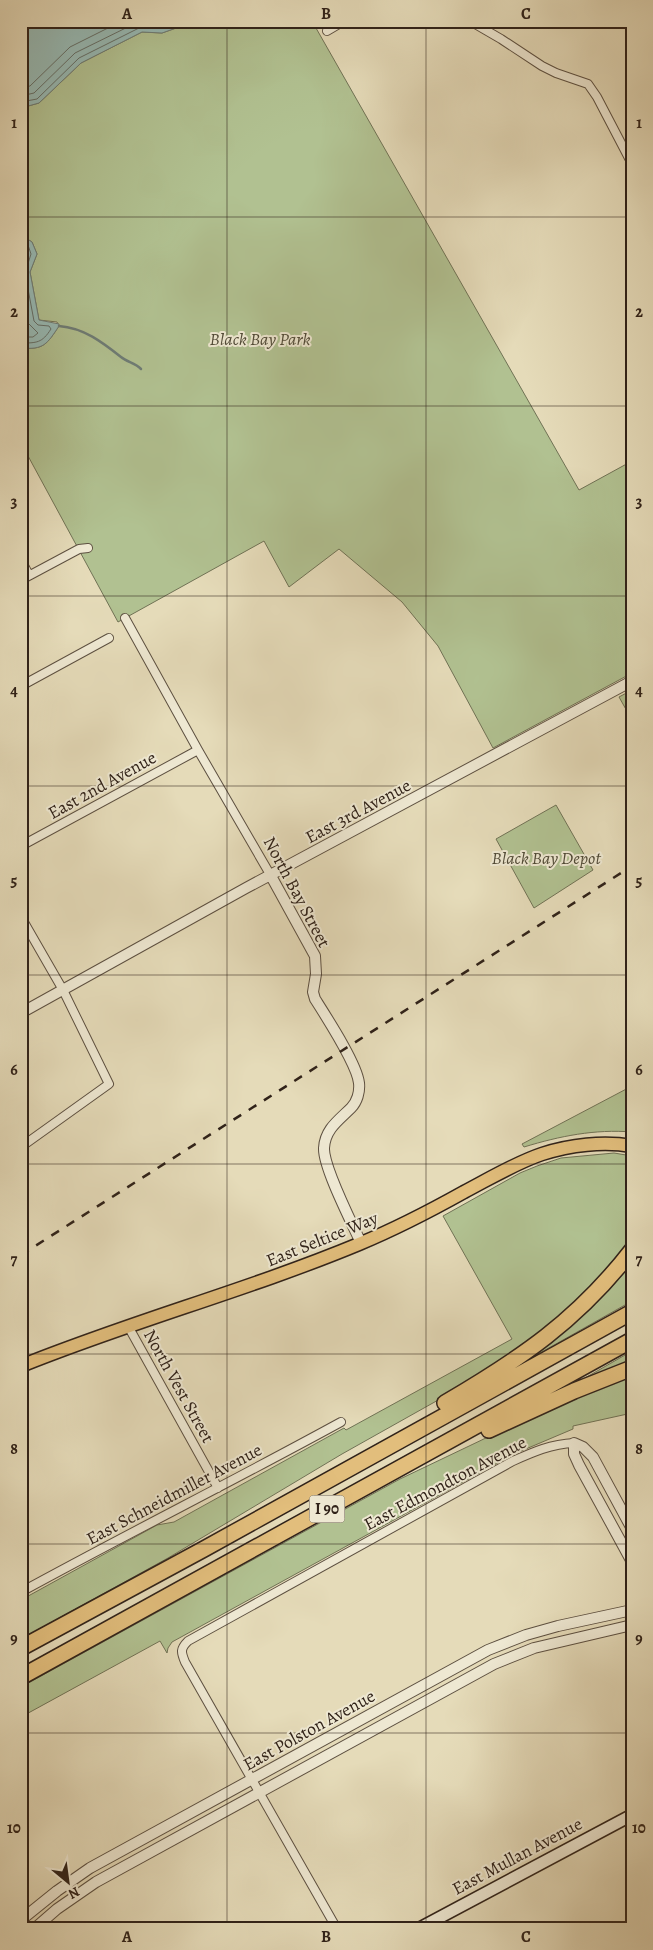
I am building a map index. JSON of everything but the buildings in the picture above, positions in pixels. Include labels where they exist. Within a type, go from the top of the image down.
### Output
[{"type":"highway","points":[[204,1549],[324,1474],[498,1372],[528,1352],[562,1326],[585,1304],[632,1250]]},
{"type":"highway","name":"I 90","points":[[21,1648],[632,1312]]},
{"type":"highway","name":"I 90","points":[[21,1677],[632,1340]]},
{"type":"highway","points":[[374,1483],[574,1391],[632,1368]]},
{"type":"main road","name":"East Seltice Way","points":[[21,1366],[128,1326],[295,1270],[361,1243],[419,1216],[503,1171],[539,1155],[573,1146],[594,1144],[632,1146]]},
{"type":"main road","name":"East Mullan Avenue","points":[[418,1929],[632,1815]]},
{"type":"street","points":[[327,31],[344,21]]},
{"type":"street","points":[[470,21],[501,38],[542,66],[588,84],[597,97],[632,164]]},
{"type":"street","points":[[21,580],[79,549],[88,548]]},
{"type":"street","points":[[21,560],[30,575]]},
{"type":"street","name":"North Bay Street","points":[[125,618],[313,951],[316,964],[313,992],[315,999],[354,1066],[359,1079],[359,1090],[355,1102],[330,1128],[324,1148],[328,1166],[361,1243]]},
{"type":"street","points":[[21,686],[109,638]]},
{"type":"street","name":"East 3rd Avenue","points":[[21,1013],[632,681]]},
{"type":"street","name":"East 2nd Avenue","points":[[21,846],[198,750]]},
{"type":"street","points":[[21,917],[63,990],[109,1084],[21,1147]]},
{"type":"street","name":"North Vest Street","points":[[128,1326],[218,1488]]},
{"type":"street","name":"East Schneidmiller Avenue","points":[[21,1592],[142,1526],[218,1488],[341,1422]]},
{"type":"street","points":[[632,1529],[593,1458],[583,1447],[574,1443],[574,1454],[579,1465],[632,1562]]},
{"type":"street","name":"East Edmondton Avenue","points":[[252,1781],[185,1662],[181,1652],[182,1647],[188,1641],[513,1461],[557,1444],[574,1443]]},
{"type":"street","name":"East Polston Avenue","points":[[21,1920],[57,1890],[90,1868],[252,1781],[448,1671],[505,1643],[558,1626],[632,1610]]},
{"type":"street","name":"East Polston Avenue","points":[[34,1929],[64,1904],[96,1882],[258,1792],[513,1655],[562,1641],[632,1626]]},
{"type":"street","points":[[252,1781],[337,1929]]},
{"type":"green space","name":"Black Bay Park","points":[[196,21],[312,21],[579,490],[632,461],[632,673],[493,748],[438,646],[402,602],[339,549],[289,587],[264,541],[118,622],[21,443],[21,348],[40,347],[48,341],[59,326],[57,322],[39,320],[30,272],[37,254],[32,242],[21,235],[21,108],[39,103],[81,63],[142,32],[162,33]]},
{"type":"green space","points":[[632,690],[632,720],[619,697]]},
{"type":"green space","name":"Black Bay Depot","points":[[556,805],[593,870],[534,908],[496,839]]},
{"type":"green space","points":[[632,1086],[632,1132],[591,1133],[564,1137],[524,1147],[522,1144]]},
{"type":"green space","points":[[614,1153],[632,1156],[632,1243],[606,1277],[576,1306],[497,1367],[342,1454],[168,1558],[21,1639],[21,1600],[157,1525],[174,1522],[344,1428],[346,1430],[512,1339],[443,1216],[520,1173],[537,1166],[561,1158]]},
{"type":"green space","points":[[632,1259],[632,1301],[524,1362]]},
{"type":"green space","points":[[632,1351],[632,1363],[578,1382]]},
{"type":"green space","points":[[632,1373],[632,1413],[573,1426],[573,1429],[514,1454],[172,1642],[167,1653],[160,1641],[21,1717],[21,1687],[400,1479],[555,1405]]},
{"type":"water","points":[[21,21],[196,21],[162,33],[142,32],[81,63],[39,103],[21,108]]},
{"type":"water","points":[[21,235],[32,242],[37,254],[30,272],[39,320],[59,324],[48,341],[35,348],[21,348]]},
{"type":"waterway","points":[[59,326],[85,333],[141,369]]},
{"type":"railway","points":[[21,1255],[632,866]]}]
